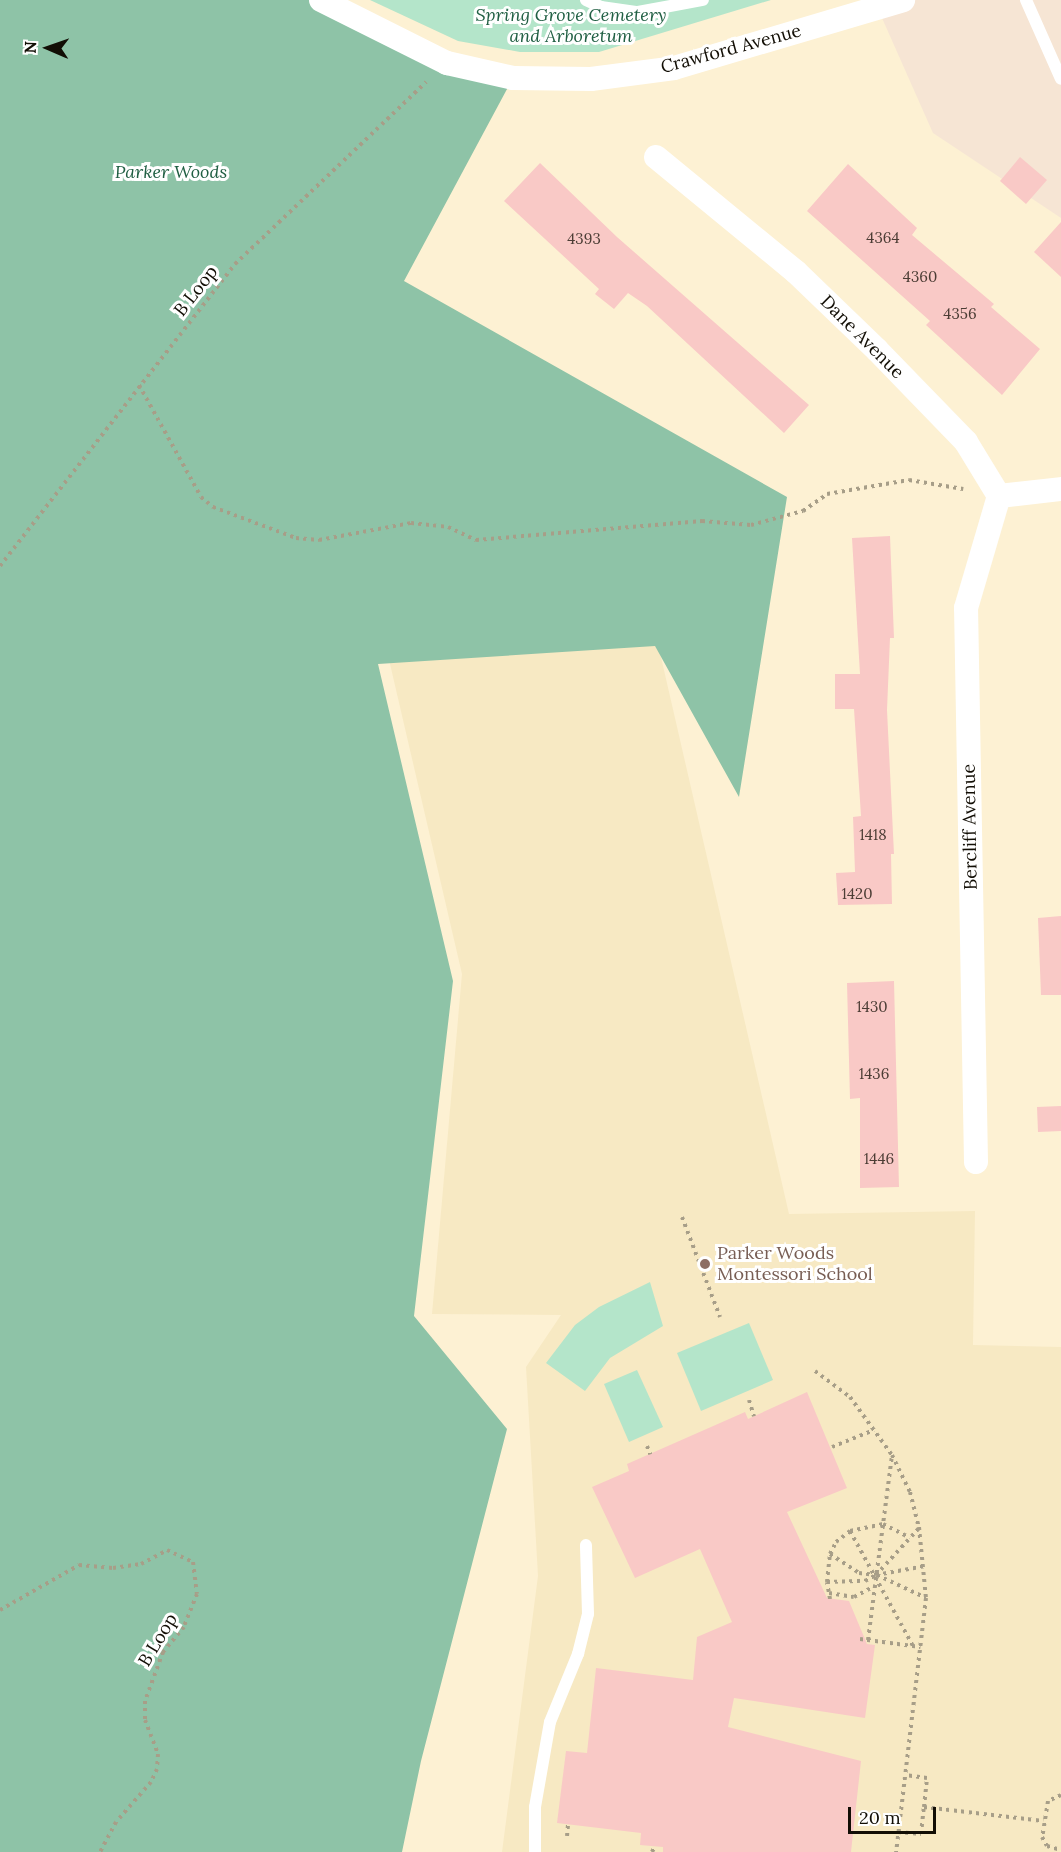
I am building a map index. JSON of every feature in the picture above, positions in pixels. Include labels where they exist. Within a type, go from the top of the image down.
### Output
[{"type":"street","name":"Crawford Avenue","points":[[321,0],[447,63],[513,78],[591,79],[653,71],[903,0]]},
{"type":"street","name":"Dane Avenue","points":[[656,157],[795,272],[877,350],[966,442],[999,495]]},
{"type":"street","points":[[999,495],[1061,489]]},
{"type":"street","name":"Bercliff Avenue","points":[[976,1162],[966,608],[999,495]]},
{"type":"lane","points":[[586,0],[601,7],[638,12],[704,0]]},
{"type":"lane","points":[[1026,0],[1061,79]]},
{"type":"lane","points":[[535,1852],[535,1807],[550,1722],[579,1654],[588,1614],[586,1545]]},
{"type":"path","name":"B Loop","points":[[0,566],[235,264],[447,63]]},
{"type":"path","points":[[139,385],[201,496],[213,507],[296,538],[318,540],[411,523],[448,527],[476,540],[702,521],[751,525],[803,511],[827,494],[909,480],[999,495]]},
{"type":"path","points":[[682,1217],[720,1317]]},
{"type":"path","points":[[814,1371],[850,1397],[892,1455],[910,1492],[919,1527],[925,1566],[926,1598],[896,1852]]},
{"type":"path","points":[[749,1400],[754,1416]]},
{"type":"path","points":[[832,1447],[874,1430]]},
{"type":"path","points":[[647,1446],[650,1454]]},
{"type":"path","points":[[868,1640],[892,1455]]},
{"type":"path","points":[[875,1586],[854,1597],[830,1596],[827,1582],[830,1554],[836,1542],[850,1531],[883,1524],[910,1538]]},
{"type":"path","points":[[827,1582],[865,1581],[876,1575],[919,1527]]},
{"type":"path","points":[[850,1531],[864,1561],[876,1575],[913,1646]]},
{"type":"path","name":"B Loop","points":[[0,1610],[79,1565],[113,1568],[141,1564],[167,1550],[193,1562],[197,1594],[184,1627],[163,1652],[145,1701],[144,1710],[156,1742],[157,1769],[151,1782],[116,1822],[100,1852]]},
{"type":"path","points":[[830,1554],[859,1573],[876,1575],[925,1566]]},
{"type":"path","points":[[876,1575],[926,1598]]},
{"type":"path","points":[[860,1639],[920,1647]]},
{"type":"path","points":[[898,1832],[921,1834],[927,1778],[905,1775]]},
{"type":"path","points":[[1061,1795],[1048,1801],[1042,1837],[1047,1846],[1061,1850]]},
{"type":"path","points":[[924,1807],[1043,1821]]},
{"type":"path","points":[[567,1836],[568,1824]]},
{"type":"path","points":[[652,1852],[655,1846]]},
{"type":"shaded area","points":[[874,0],[1061,0],[1061,218],[933,133]]},
{"type":"shaded area","name":"Parker Woods Montessori School","points":[[655,631],[789,1214],[975,1211],[973,1345],[1061,1347],[1061,1852],[502,1852],[538,1576],[526,1367],[561,1315],[432,1314],[462,974],[387,651]]},
{"type":"green space","name":"Parker Woods","points":[[0,0],[321,0],[513,78],[404,281],[787,497],[739,797],[655,646],[378,664],[453,981],[414,1316],[507,1429],[421,1761],[402,1852],[0,1852]]},
{"type":"green space","name":"Spring Grove Cemetery and Arboretum","points":[[370,0],[771,0],[599,52],[520,52],[458,41]]},
{"type":"green space","points":[[650,1282],[663,1326],[610,1358],[585,1391],[546,1363],[575,1325],[599,1307]]},
{"type":"green space","points":[[749,1323],[773,1380],[701,1411],[677,1353]]},
{"type":"green space","points":[[637,1370],[663,1427],[629,1442],[604,1384]]},
{"type":"building","points":[[1020,157],[1047,180],[1026,204],[1000,181]]},
{"type":"building","points":[[540,163],[617,237],[809,405],[784,433],[647,306],[628,293],[614,309],[595,294],[599,289],[504,201]]},
{"type":"building","points":[[848,164],[917,228],[912,235],[994,304],[991,307],[1040,349],[1002,395],[926,325],[930,321],[807,211]]},
{"type":"building","points":[[1061,222],[1061,277],[1034,252]]},
{"type":"building","points":[[890,536],[894,638],[890,638],[887,710],[894,854],[891,854],[892,904],[838,905],[836,873],[855,872],[853,817],[861,816],[854,709],[835,709],[835,674],[860,674],[852,538]]},
{"type":"building","points":[[1061,916],[1061,995],[1041,995],[1038,918]]},
{"type":"building","points":[[894,981],[899,1187],[860,1188],[860,1098],[850,1099],[847,983]]},
{"type":"building","points":[[1061,1106],[1061,1131],[1038,1132],[1037,1107]]},
{"type":"building","points":[[807,1392],[847,1488],[787,1512],[827,1598],[849,1601],[867,1644],[875,1645],[865,1718],[734,1698],[728,1727],[861,1761],[851,1852],[663,1852],[663,1847],[640,1845],[641,1833],[557,1823],[566,1751],[587,1753],[596,1668],[693,1680],[697,1637],[732,1622],[700,1549],[635,1578],[592,1487],[629,1471],[627,1464],[745,1412],[748,1419]]},
{"type":"place","name":"Parker Woods Montessori School","points":[[705,1264]]}]
